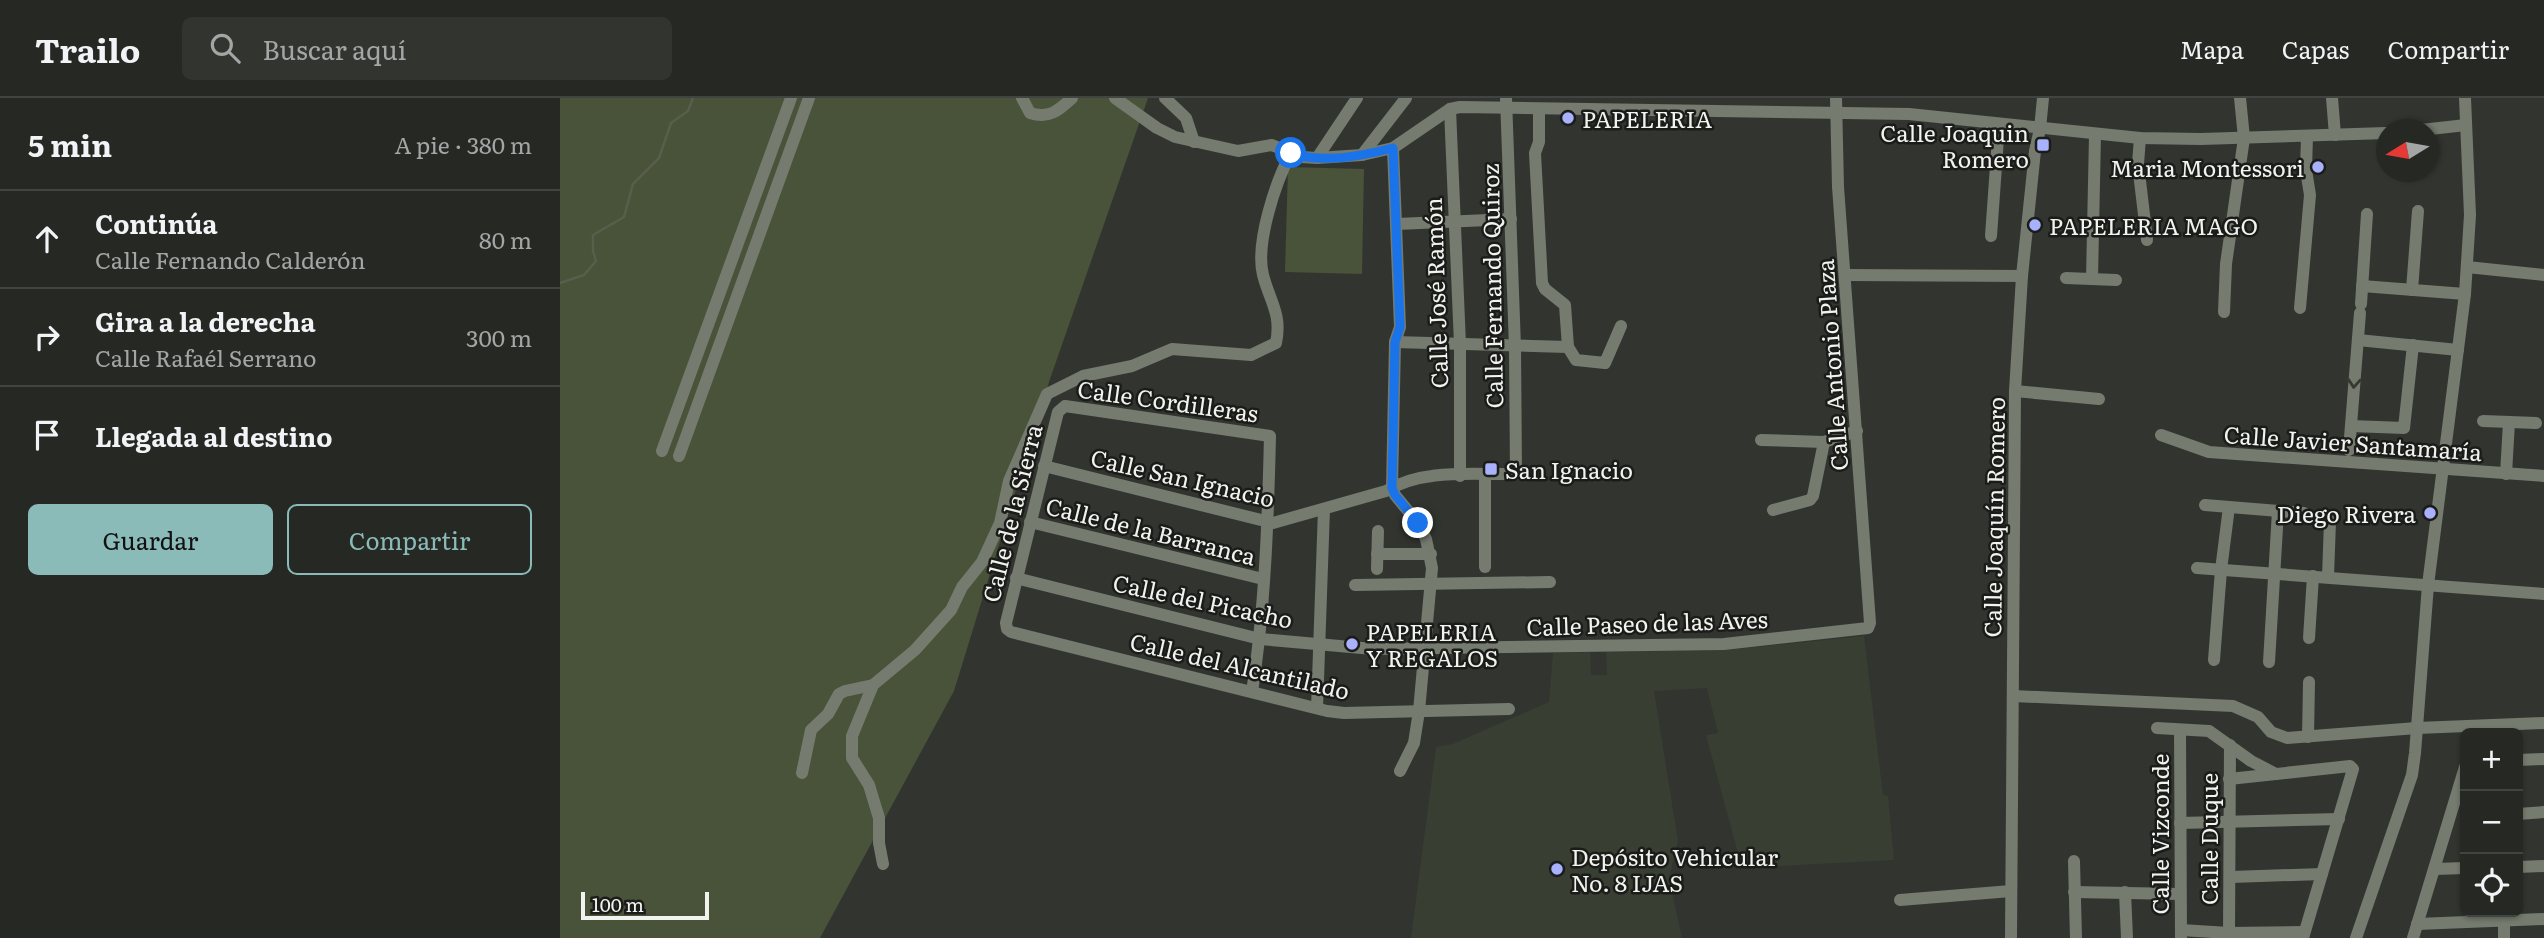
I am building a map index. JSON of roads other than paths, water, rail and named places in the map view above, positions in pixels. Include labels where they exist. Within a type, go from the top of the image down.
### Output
[{"type":"street","points":[[662,451],[791,98]]},
{"type":"street","points":[[679,456],[808,98]]},
{"type":"street","points":[[1022,98],[1030,113],[1041,117],[1055,113],[1072,98]]},
{"type":"street","points":[[1115,98],[1157,128],[1175,137],[1238,151],[1272,145],[1291,153],[1317,158],[1362,155],[1393,148],[1450,109],[1507,103],[1539,108],[1569,104],[1729,104],[1909,114],[2140,138],[2376,133]]},
{"type":"street","points":[[1165,98],[1185,118],[1194,142]]},
{"type":"street","points":[[1317,158],[1356,98]]},
{"type":"street","points":[[1362,155],[1406,98]]},
{"type":"street","name":"Calle Antonio Plaza","points":[[1836,98],[1838,187],[1857,431],[1870,623],[1868,628]]},
{"type":"street","name":"Calle Joaquín Romero","points":[[2011,938],[2015,391],[2022,276],[2043,98]]},
{"type":"street","points":[[2224,312],[2226,264],[2244,138],[2240,98]]},
{"type":"street","points":[[2332,98],[2335,135]]},
{"type":"street","points":[[2356,938],[2412,775],[2428,585],[2465,294],[2470,215],[2465,98]]},
{"type":"street","name":"Calle Fernando Quiroz","points":[[1507,103],[1516,474]]},
{"type":"street","points":[[1539,108],[1539,142],[1535,153],[1542,283],[1545,289],[1565,305],[1568,347],[1576,360],[1605,363],[1621,326]]},
{"type":"street","name":"Calle José Ramón","points":[[1450,109],[1460,344],[1460,476]]},
{"type":"street","points":[[1991,236],[1998,124]]},
{"type":"street","points":[[2439,128],[2466,125]]},
{"type":"street","points":[[2092,279],[2095,135]]},
{"type":"street","points":[[2300,307],[2310,195],[2306,170],[2307,136]]},
{"type":"street","points":[[2140,138],[2138,164],[2147,240]]},
{"type":"street","points":[[775,142],[790,147]]},
{"type":"street","points":[[1393,148],[1400,327],[1395,342],[1392,488],[1418,523],[1431,554],[1432,583],[1414,743],[1400,771]]},
{"type":"street","points":[[802,774],[811,730],[828,714],[839,694],[873,685],[915,650],[951,610],[962,587],[982,562],[1000,523],[1013,469],[1047,394],[1083,376],[1132,366],[1172,349],[1251,355],[1276,344],[1280,326],[1262,272],[1263,239],[1277,179],[1291,153]]},
{"type":"street","points":[[2412,290],[2418,211]]},
{"type":"street","points":[[2349,450],[2367,214]]},
{"type":"street","points":[[1397,224],[1511,219]]},
{"type":"street","points":[[2467,267],[2544,275]]},
{"type":"street","points":[[1846,275],[2022,276]]},
{"type":"street","points":[[2066,278],[2116,280]]},
{"type":"street","points":[[2362,286],[2465,294]]},
{"type":"street","points":[[2358,340],[2458,350]]},
{"type":"street","points":[[1395,342],[1568,347]]},
{"type":"street","points":[[2351,426],[2403,428],[2413,345]]},
{"type":"street","points":[[2015,391],[2099,399]]},
{"type":"street","name":"Calle Cordilleras","points":[[1061,407],[1270,436],[1268,521]]},
{"type":"street","name":"Calle de la Sierra","points":[[1007,629],[1016,578],[1061,407]]},
{"type":"street","points":[[2483,421],[2536,423]]},
{"type":"street","points":[[2506,474],[2509,422]]},
{"type":"street","points":[[1760,440],[1824,442],[1857,431]]},
{"type":"street","name":"Calle Javier Santamaría","points":[[2161,435],[2209,452],[2544,476]]},
{"type":"street","points":[[1773,510],[1810,500],[1814,496],[1824,442]]},
{"type":"street","name":"Calle San Ignacio","points":[[1044,466],[1273,523],[1422,477],[1516,474]]},
{"type":"street","points":[[1485,475],[1485,567]]},
{"type":"street","points":[[2204,505],[2304,513]]},
{"type":"street","points":[[2214,660],[2229,507]]},
{"type":"street","points":[[1317,708],[1324,509]]},
{"type":"street","points":[[2269,662],[2278,511]]},
{"type":"street","points":[[1252,692],[1260,639],[1268,521]]},
{"type":"street","points":[[2328,577],[2330,521]]},
{"type":"street","name":"Calle de la Barranca","points":[[1030,522],[1263,579]]},
{"type":"street","points":[[1377,569],[1378,531]]},
{"type":"street","points":[[1377,554],[1431,554]]},
{"type":"street","points":[[2197,568],[2544,594]]},
{"type":"street","points":[[2309,638],[2312,576]]},
{"type":"street","name":"Calle del Picacho","points":[[1016,578],[1260,639],[1373,649],[1426,648]]},
{"type":"street","points":[[1355,585],[1550,582]]},
{"type":"street","name":"Calle Paseo de las Aves","points":[[1426,648],[1724,644],[1868,628]]},
{"type":"street","name":"Calle del Alcantilado","points":[[1007,629],[1344,713],[1509,709]]},
{"type":"street","points":[[2308,737],[2309,682]]},
{"type":"street","points":[[873,685],[852,736],[852,758],[869,785],[879,818],[879,843],[883,864]]},
{"type":"street","points":[[2013,696],[2233,706],[2258,717],[2271,732],[2287,738],[2417,728],[2544,723]]},
{"type":"street","points":[[2157,728],[2209,731],[2276,775]]},
{"type":"street","name":"Calle Vizconde","points":[[2180,730],[2181,934]]},
{"type":"street","name":"Calle Duque","points":[[2229,933],[2230,745]]},
{"type":"street","points":[[2523,761],[2544,759]]},
{"type":"street","points":[[2181,934],[2304,935],[2353,769],[2350,766],[2229,779]]},
{"type":"street","points":[[2413,938],[2460,785]]},
{"type":"street","points":[[2523,814],[2544,812]]},
{"type":"street","points":[[2451,817],[2460,816]]},
{"type":"street","points":[[2180,823],[2339,819]]},
{"type":"street","points":[[2074,861],[2076,938]]},
{"type":"street","points":[[2523,867],[2544,866]]},
{"type":"street","points":[[2435,869],[2460,868]]},
{"type":"street","points":[[2231,877],[2322,874]]},
{"type":"street","points":[[1900,900],[2011,891]]},
{"type":"street","points":[[2074,892],[2180,894]]},
{"type":"street","points":[[2125,892],[2127,938]]},
{"type":"street","points":[[2417,924],[2544,919]]},
{"type":"street","points":[[2504,921],[2504,938]]},
{"type":"waterway","points":[[560,283],[584,275],[596,261],[593,235],[624,217],[633,184],[659,158],[671,123],[688,111],[693,98]]},
{"type":"place","name":"PAPELERIA","points":[[1568,118]]},
{"type":"place","name":"Calle Joaquin Romero","points":[[2043,145]]},
{"type":"place","name":"Maria Montessori","points":[[2318,167]]},
{"type":"place","name":"PAPELERIA MAGO","points":[[2035,225]]},
{"type":"place","name":"San Ignacio","points":[[1491,469]]},
{"type":"place","name":"Diego Rivera","points":[[2430,513]]},
{"type":"place","name":"PAPELERIA Y REGALOS","points":[[1352,644]]},
{"type":"place","name":"Depósito Vehicular No. 8 IJAS","points":[[1557,869]]}]
